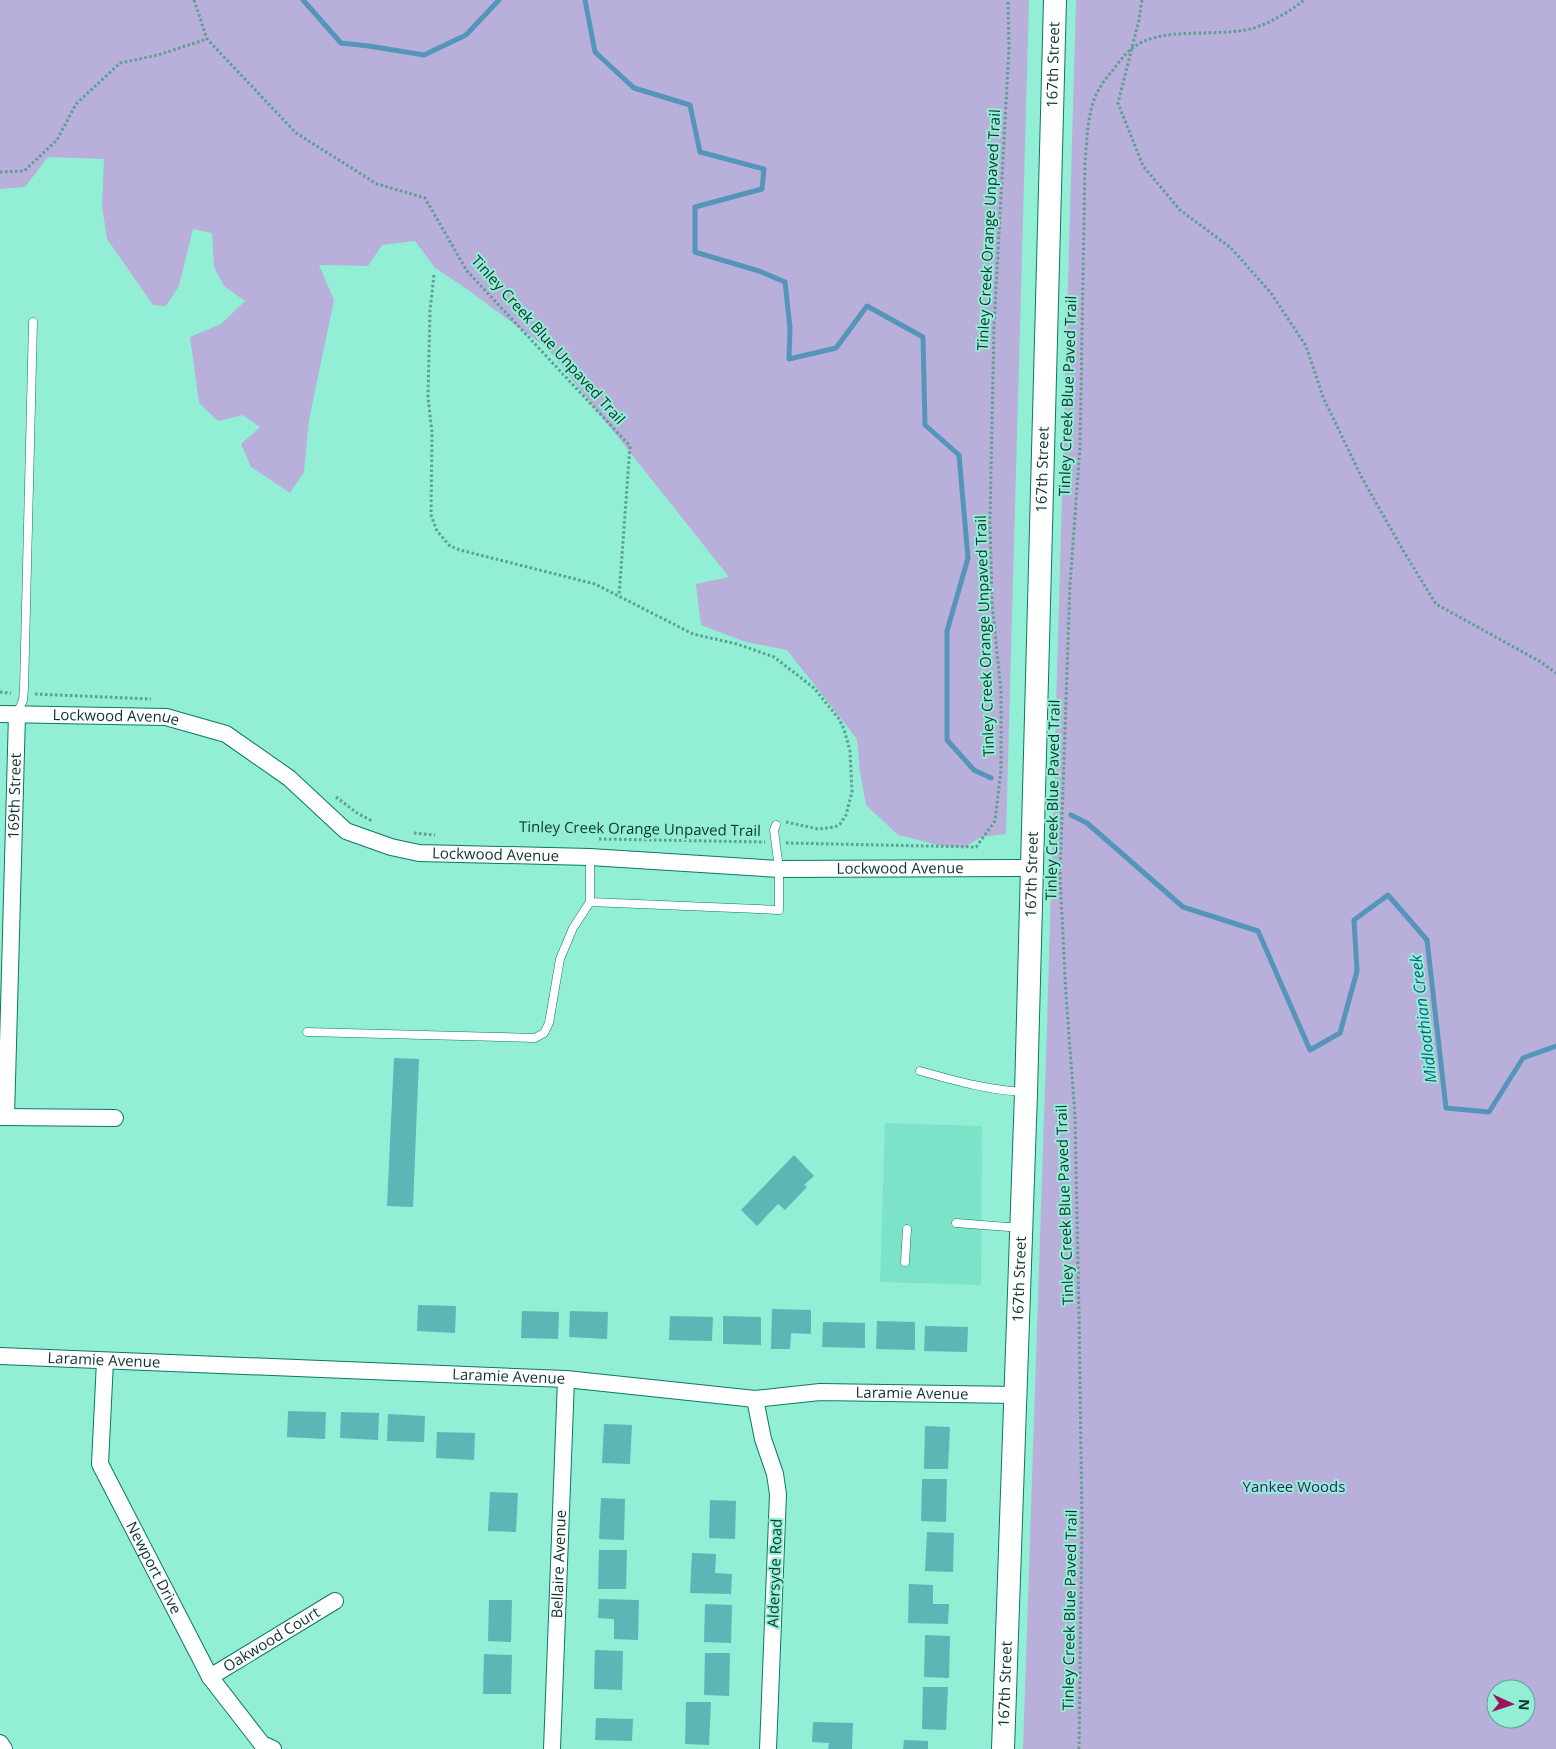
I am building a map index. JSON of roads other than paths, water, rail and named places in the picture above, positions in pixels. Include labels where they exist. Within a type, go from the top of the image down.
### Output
[{"type":"main road","name":"167th Street","points":[[1003,1749],[1022,1228],[1055,0]]},
{"type":"street","name":"Lockwood Avenue","points":[[0,714],[166,717],[226,734],[289,778],[346,831],[391,847],[419,853],[590,857],[778,869],[1032,868]]},
{"type":"street","name":"169th Street","points":[[3,1117],[17,714]]},
{"type":"street","points":[[3,1117],[115,1118]]},
{"type":"street","name":"Laramie Avenue","points":[[0,1356],[566,1379],[755,1399],[820,1392],[1016,1395]]},
{"type":"street","name":"Newport Drive","points":[[105,1360],[100,1464],[210,1677],[262,1744],[273,1749]]},
{"type":"street","name":"Bellaire Avenue","points":[[552,1749],[566,1379]]},
{"type":"street","name":"Aldersyde Road","points":[[755,1399],[763,1439],[775,1474],[778,1494],[768,1749]]},
{"type":"street","name":"Oakwood Court","points":[[210,1677],[335,1601]]},
{"type":"street","points":[[0,1743],[4,1749]]},
{"type":"lane","points":[[17,714],[23,700],[24,689],[33,322]]},
{"type":"lane","points":[[590,902],[779,910],[778,869],[774,830],[776,825]]},
{"type":"lane","points":[[307,1032],[535,1038],[544,1033],[549,1023],[560,959],[573,928],[590,902],[590,857]]},
{"type":"lane","points":[[920,1071],[976,1087],[1026,1092]]},
{"type":"lane","points":[[956,1223],[1022,1228]]},
{"type":"lane","points":[[905,1262],[907,1229]]},
{"type":"waterway","name":"Midloathian Creek","points":[[303,0],[341,43],[424,55],[466,35],[499,0]]},
{"type":"waterway","name":"Midloathian Creek","points":[[585,0],[595,52],[634,88],[690,105],[700,152],[764,169],[762,189],[695,207],[695,252],[759,271],[785,282],[790,328],[789,359],[836,348],[867,306],[923,337],[925,425],[959,455],[968,558],[947,631],[947,740],[974,770],[991,778]]},
{"type":"waterway","name":"Midloathian Creek","points":[[1071,815],[1087,823],[1183,907],[1258,931],[1310,1050],[1340,1033],[1357,971],[1354,920],[1388,895],[1427,940],[1446,1108],[1489,1112],[1523,1058],[1556,1046]]},
{"type":"park label","name":"Yankee Woods","points":[[1294,1487]]}]
